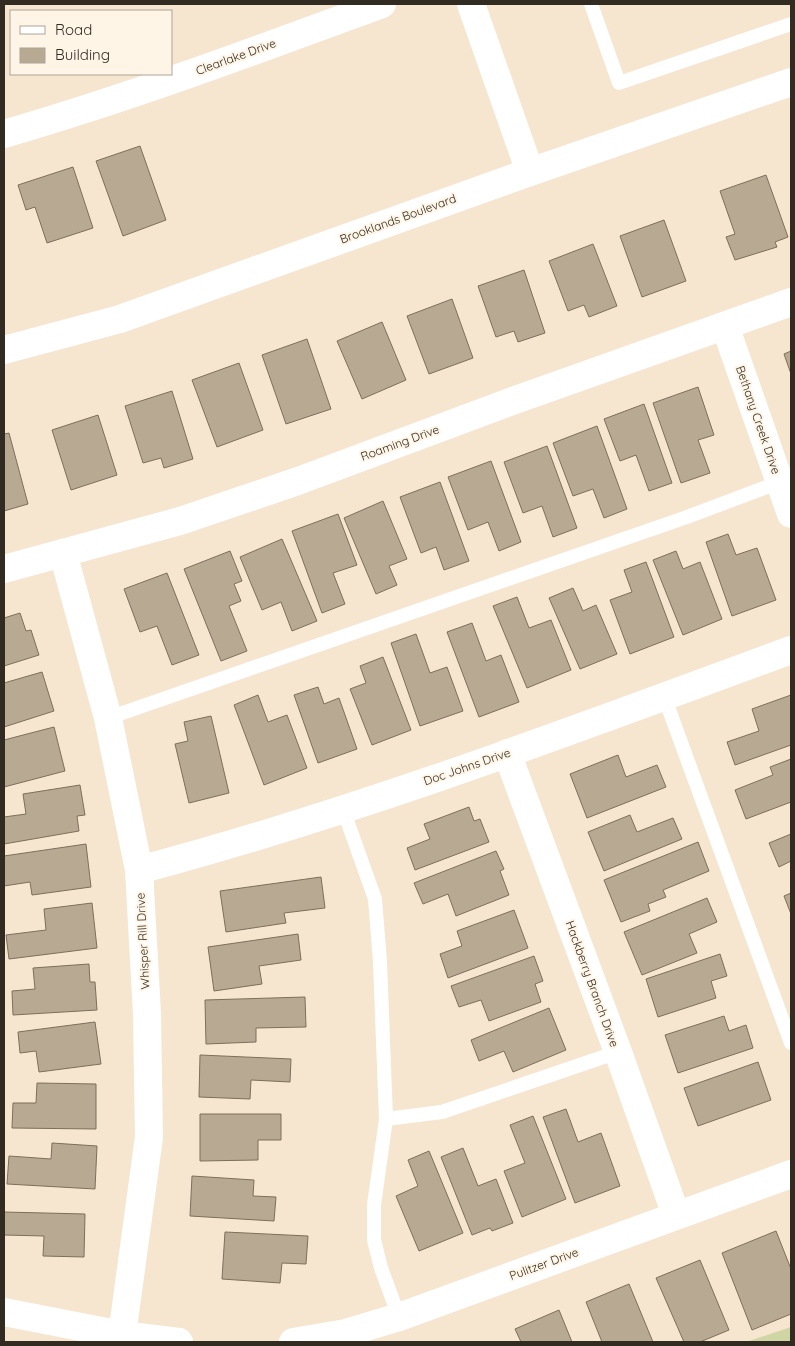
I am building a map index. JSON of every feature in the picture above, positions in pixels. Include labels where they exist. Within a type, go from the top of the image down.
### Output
[{"type":"street","name":"Clearlake Drive","points":[[4,134],[200,71],[382,4]]},
{"type":"street","points":[[470,4],[530,172]]},
{"type":"street","name":"Brooklands Boulevard","points":[[4,350],[120,319],[530,172],[791,82]]},
{"type":"street","name":"Roaming Drive","points":[[4,569],[180,520],[298,481],[507,403],[791,302]]},
{"type":"street","name":"Bethany Creek Drive","points":[[725,326],[791,514]]},
{"type":"street","name":"Whisper Rill Drive","points":[[63,554],[108,718],[139,870],[147,1014],[149,1137],[122,1335]]},
{"type":"street","name":"Doc Johns Drive","points":[[139,870],[194,856],[343,810],[791,650]]},
{"type":"street","name":"Hackberry Branch Drive","points":[[507,753],[618,1052],[676,1215]]},
{"type":"street","name":"Pulitzer Drive","points":[[293,1342],[346,1333],[399,1317],[791,1174]]},
{"type":"street","points":[[4,1312],[122,1335],[179,1342]]},
{"type":"lane","points":[[591,4],[619,83],[791,24]]},
{"type":"lane","points":[[108,718],[780,482]]},
{"type":"lane","points":[[664,696],[791,1043]]},
{"type":"lane","points":[[343,810],[375,899],[380,962],[386,1120],[374,1205],[374,1240],[381,1268],[399,1317]]},
{"type":"lane","points":[[386,1120],[442,1112],[618,1052]]},
{"type":"green space","points":[[791,1327],[791,1342],[746,1342]]},
{"type":"building","points":[[140,146],[166,220],[123,236],[96,161]]},
{"type":"building","points":[[73,167],[93,228],[47,243],[35,207],[26,210],[18,185]]},
{"type":"building","points":[[766,175],[788,237],[775,242],[777,247],[735,260],[726,237],[735,234],[720,191]]},
{"type":"building","points":[[664,220],[686,281],[642,297],[620,236]]},
{"type":"building","points":[[593,244],[617,306],[589,317],[584,305],[568,311],[549,261]]},
{"type":"building","points":[[524,270],[545,333],[518,342],[514,331],[496,337],[478,286]]},
{"type":"building","points":[[452,299],[473,358],[429,374],[407,316]]},
{"type":"building","points":[[382,322],[406,380],[362,399],[337,341]]},
{"type":"building","points":[[307,339],[331,409],[286,424],[262,355]]},
{"type":"building","points":[[791,351],[791,374],[784,354]]},
{"type":"building","points":[[239,363],[263,430],[217,447],[192,380]]},
{"type":"building","points":[[698,387],[714,435],[698,440],[710,473],[681,483],[653,403]]},
{"type":"building","points":[[172,391],[193,459],[164,468],[161,458],[143,463],[125,406]]},
{"type":"building","points":[[644,404],[672,483],[649,491],[636,455],[620,461],[604,419]]},
{"type":"building","points":[[98,415],[117,475],[71,490],[52,430]]},
{"type":"building","points":[[597,426],[627,509],[604,518],[593,489],[573,496],[553,443]]},
{"type":"building","points":[[9,433],[28,504],[4,511],[4,434]]},
{"type":"building","points":[[547,446],[577,528],[553,537],[542,506],[523,513],[504,462]]},
{"type":"building","points":[[491,461],[521,542],[499,551],[488,522],[468,530],[448,477]]},
{"type":"building","points":[[440,482],[469,561],[444,570],[436,547],[421,553],[400,497]]},
{"type":"building","points":[[383,501],[407,559],[389,566],[397,585],[376,594],[344,518]]},
{"type":"building","points":[[338,514],[357,565],[333,573],[345,604],[322,613],[292,531]]},
{"type":"building","points":[[728,534],[736,555],[757,548],[776,600],[732,616],[706,542]]},
{"type":"building","points":[[282,539],[317,621],[292,631],[281,602],[262,610],[240,557]]},
{"type":"building","points":[[230,551],[242,581],[234,584],[241,601],[229,606],[247,651],[221,661],[184,569]]},
{"type":"building","points":[[676,551],[683,569],[700,562],[722,619],[683,635],[653,560]]},
{"type":"building","points":[[646,562],[674,637],[630,654],[610,600],[632,592],[624,570]]},
{"type":"building","points":[[167,573],[199,655],[172,665],[157,626],[140,632],[124,589]]},
{"type":"building","points":[[573,588],[583,611],[596,605],[617,654],[580,669],[549,598]]},
{"type":"building","points":[[517,597],[529,628],[551,620],[571,670],[527,688],[493,606]]},
{"type":"building","points":[[20,613],[26,631],[31,630],[39,655],[4,666],[4,618]]},
{"type":"building","points":[[472,623],[486,661],[501,655],[519,702],[479,717],[447,632]]},
{"type":"building","points":[[416,634],[430,673],[447,667],[463,711],[420,726],[391,643]]},
{"type":"building","points":[[383,657],[411,730],[372,745],[350,689],[366,683],[360,666]]},
{"type":"building","points":[[42,672],[54,711],[4,727],[4,683]]},
{"type":"building","points":[[318,687],[324,704],[339,698],[357,749],[318,763],[294,695]]},
{"type":"building","points":[[258,695],[268,722],[287,715],[307,768],[264,785],[234,705]]},
{"type":"building","points":[[791,695],[791,745],[735,765],[727,742],[759,731],[752,709]]},
{"type":"building","points":[[211,716],[229,793],[189,803],[175,744],[188,741],[184,722]]},
{"type":"building","points":[[54,727],[65,771],[4,787],[4,740]]},
{"type":"building","points":[[618,755],[626,777],[657,765],[666,787],[587,818],[570,774]]},
{"type":"building","points":[[791,759],[791,802],[746,819],[735,790],[773,775],[770,767]]},
{"type":"building","points":[[80,785],[85,815],[77,816],[79,831],[4,844],[4,817],[26,814],[23,794]]},
{"type":"building","points":[[469,807],[474,821],[480,819],[489,842],[415,870],[407,848],[430,839],[424,824]]},
{"type":"building","points":[[630,815],[637,832],[673,818],[682,839],[604,871],[588,832]]},
{"type":"building","points":[[791,834],[791,861],[779,867],[769,843]]},
{"type":"building","points":[[698,842],[709,871],[663,890],[666,897],[648,904],[650,911],[621,922],[604,880]]},
{"type":"building","points":[[86,844],[91,887],[32,895],[30,882],[4,886],[4,856]]},
{"type":"building","points":[[496,851],[504,869],[500,871],[509,895],[456,916],[448,894],[423,904],[414,883]]},
{"type":"building","points":[[321,877],[325,908],[284,913],[286,923],[226,932],[220,891]]},
{"type":"building","points":[[791,893],[791,914],[784,896]]},
{"type":"building","points":[[707,898],[717,922],[689,934],[697,953],[642,975],[624,932]]},
{"type":"building","points":[[92,903],[97,948],[9,959],[6,935],[46,930],[44,909]]},
{"type":"building","points":[[514,910],[528,948],[448,978],[440,954],[462,946],[457,931]]},
{"type":"building","points":[[298,934],[301,960],[259,966],[262,984],[214,991],[208,947]]},
{"type":"building","points":[[720,954],[727,976],[711,981],[716,998],[658,1017],[646,979]]},
{"type":"building","points":[[534,956],[543,981],[535,984],[541,1002],[489,1021],[481,1000],[459,1007],[451,986]]},
{"type":"building","points":[[89,964],[90,982],[95,982],[97,1010],[13,1015],[12,991],[35,989],[33,968]]},
{"type":"building","points":[[305,997],[306,1027],[256,1028],[256,1042],[206,1044],[205,1000]]},
{"type":"building","points":[[549,1008],[566,1050],[513,1072],[504,1051],[479,1061],[471,1040]]},
{"type":"building","points":[[724,1016],[729,1031],[746,1025],[753,1048],[678,1073],[665,1035]]},
{"type":"building","points":[[95,1022],[101,1064],[39,1072],[36,1051],[20,1053],[18,1032]]},
{"type":"building","points":[[200,1055],[291,1059],[290,1082],[251,1080],[250,1099],[199,1097]]},
{"type":"building","points":[[758,1062],[771,1100],[698,1126],[684,1088]]},
{"type":"building","points":[[37,1083],[96,1084],[96,1129],[12,1128],[13,1103],[36,1103]]},
{"type":"building","points":[[566,1109],[578,1142],[601,1133],[620,1186],[575,1203],[543,1117]]},
{"type":"building","points":[[200,1114],[281,1114],[281,1140],[258,1140],[258,1160],[200,1161]]},
{"type":"building","points":[[533,1116],[566,1199],[522,1217],[504,1171],[525,1163],[510,1125]]},
{"type":"building","points":[[52,1143],[97,1146],[95,1189],[7,1184],[9,1156],[51,1159]]},
{"type":"building","points":[[463,1148],[478,1186],[496,1179],[513,1223],[492,1231],[490,1228],[472,1235],[441,1157]]},
{"type":"building","points":[[429,1151],[463,1233],[419,1251],[396,1196],[418,1186],[408,1160]]},
{"type":"building","points":[[192,1176],[254,1180],[253,1196],[276,1197],[274,1221],[190,1216]]},
{"type":"building","points":[[4,1212],[85,1214],[84,1257],[43,1256],[44,1236],[4,1235]]},
{"type":"building","points":[[776,1231],[791,1269],[791,1314],[752,1330],[722,1253]]},
{"type":"building","points":[[225,1232],[308,1236],[306,1264],[282,1263],[280,1283],[222,1279]]},
{"type":"building","points":[[700,1260],[729,1330],[700,1342],[684,1342],[656,1278]]},
{"type":"building","points":[[629,1284],[653,1342],[602,1342],[586,1302]]},
{"type":"building","points":[[559,1310],[572,1342],[521,1342],[515,1329]]}]
